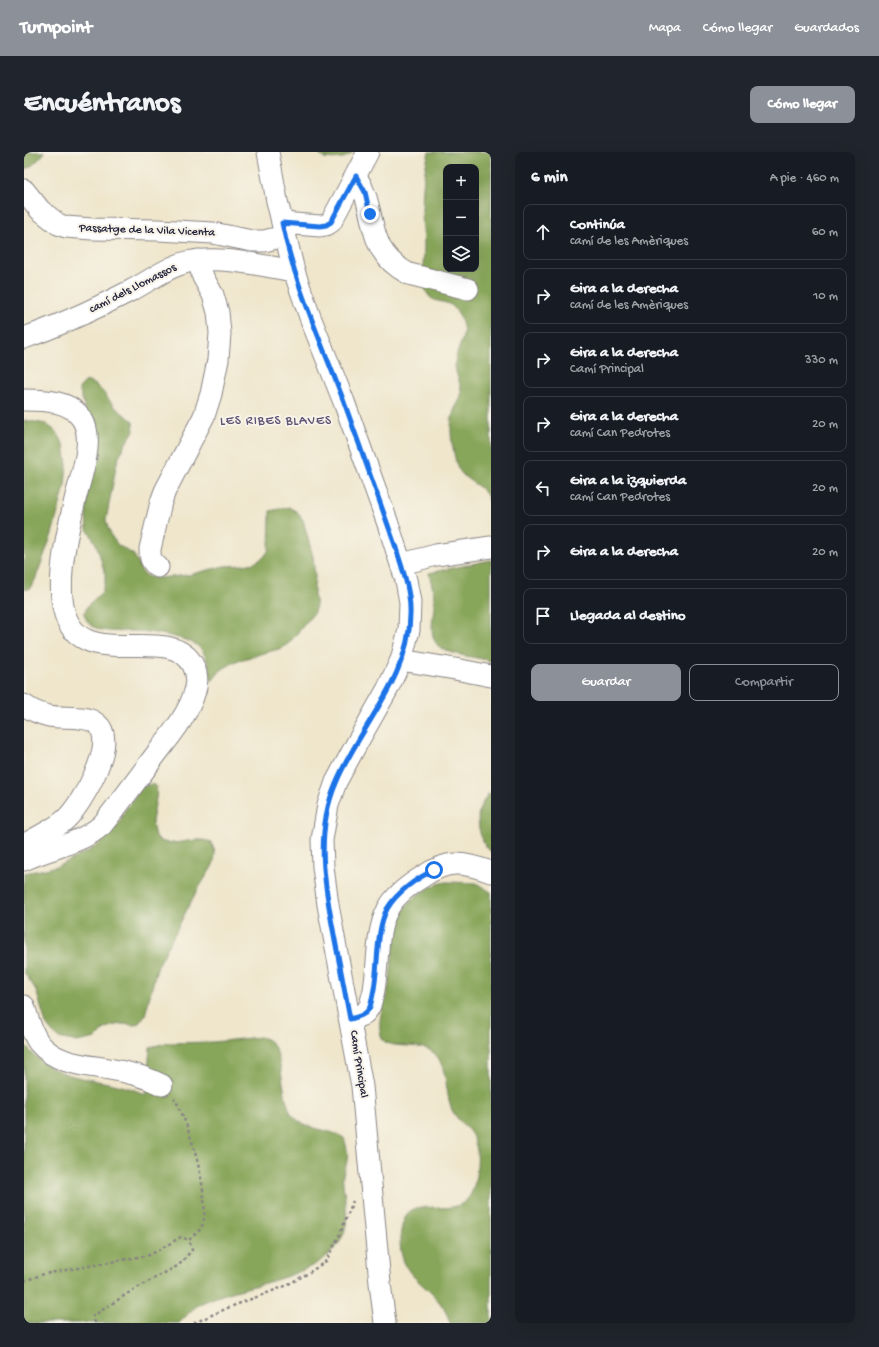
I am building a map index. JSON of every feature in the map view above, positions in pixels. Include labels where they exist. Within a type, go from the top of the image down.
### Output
[{"type":"street","name":"Camí Principal","points":[[268,152],[283,230],[294,271],[310,317],[344,402],[402,564],[408,592],[410,616],[408,636],[401,660],[387,690],[336,782],[328,805],[322,853],[328,905],[362,1086],[385,1323]]},
{"type":"street","name":"Passatge de la Vila Vicenta","points":[[24,190],[40,210],[58,224],[66,227],[92,230],[158,230],[213,233],[252,241],[264,241],[283,230],[326,225],[331,222],[368,152]]},
{"type":"street","points":[[356,176],[365,192],[379,245],[388,259],[409,274],[468,289]]},
{"type":"street","points":[[158,567],[153,563],[150,557],[150,549],[164,491],[208,407],[220,346],[220,320],[216,302],[203,277],[198,260]]},
{"type":"street","name":"camí dels Llomassos","points":[[24,338],[58,326],[183,263],[198,260],[222,260],[294,271]]},
{"type":"street","points":[[24,400],[54,402],[69,407],[83,420],[87,436],[87,447],[74,504],[62,574],[62,601],[67,619],[78,634],[88,640],[116,646],[164,647],[178,651],[184,654],[192,662],[197,682],[192,701],[173,731],[102,824],[94,832],[79,840],[24,860]]},
{"type":"street","points":[[402,564],[436,556],[491,547]]},
{"type":"street","points":[[401,660],[491,676]]},
{"type":"street","points":[[24,705],[48,716],[79,718],[93,721],[98,724],[101,729],[103,747],[101,759],[96,771],[82,799],[72,813],[54,828],[24,845]]},
{"type":"street","points":[[350,1019],[360,1016],[369,1008],[377,971],[382,923],[387,910],[396,898],[425,874],[442,866],[466,864],[491,872]]},
{"type":"street","points":[[24,1006],[33,1033],[38,1041],[55,1056],[71,1062],[136,1074],[154,1080],[162,1085]]},
{"type":"path","points":[[162,1085],[174,1097],[183,1114],[189,1130],[202,1185],[204,1203],[201,1228],[189,1240]]},
{"type":"path","points":[[194,1323],[230,1307],[283,1287],[307,1274],[326,1261],[339,1236],[358,1189],[371,1181]]},
{"type":"path","points":[[24,1281],[44,1274],[150,1255],[181,1237],[189,1240]]},
{"type":"path","points":[[95,1323],[93,1316],[133,1290],[179,1265],[192,1250],[189,1240]]},
{"type":"green space","points":[[24,152],[45,152],[33,165],[24,169]]},
{"type":"green space","points":[[317,152],[353,152],[343,158],[336,159],[324,158]]},
{"type":"green space","points":[[429,152],[491,152],[491,508],[489,499],[485,492],[463,475],[459,470],[453,450],[451,423],[461,394],[456,372],[455,359],[464,331],[458,313],[452,305],[431,298],[426,292],[424,286],[422,210],[425,168]]},
{"type":"green space","points":[[86,381],[92,383],[100,389],[119,411],[133,421],[134,431],[124,446],[117,462],[106,520],[112,537],[118,545],[134,555],[142,572],[149,577],[160,578],[188,575],[224,566],[254,563],[263,558],[269,550],[270,511],[289,507],[297,512],[303,520],[313,557],[315,577],[314,596],[316,606],[313,614],[289,643],[282,648],[236,661],[221,670],[212,681],[208,663],[204,654],[202,650],[194,643],[157,633],[103,630],[92,626],[87,621],[84,614],[88,605],[102,592],[105,583],[105,574],[97,546],[87,529],[86,511],[89,482],[84,405],[79,388]]},
{"type":"green space","points":[[24,420],[46,424],[54,430],[60,437],[64,446],[67,465],[65,486],[52,534],[35,580],[30,588],[24,590]]},
{"type":"green space","points":[[491,560],[491,661],[460,655],[443,649],[437,645],[434,640],[432,627],[434,597],[429,573]]},
{"type":"green space","points":[[153,784],[156,787],[157,792],[152,822],[155,837],[160,841],[171,843],[195,840],[211,842],[215,852],[214,862],[195,894],[157,968],[145,1015],[139,1023],[135,1025],[121,1024],[111,1026],[103,1030],[96,1038],[77,1042],[59,1038],[46,1024],[36,990],[24,972],[24,873],[58,866],[97,846],[120,822],[124,812],[142,786]]},
{"type":"green space","points":[[488,794],[491,794],[491,852],[484,844],[478,822],[479,811]]},
{"type":"green space","points":[[440,883],[476,883],[491,892],[491,1323],[450,1323],[440,1302],[409,1272],[402,1255],[400,1243],[401,1231],[407,1214],[414,1209],[423,1207],[454,1207],[463,1203],[470,1195],[477,1170],[477,1151],[473,1137],[452,1110],[442,1065],[439,1059],[428,1049],[385,1042],[380,1031],[380,1018],[389,984],[393,945],[398,922],[403,911],[411,901],[422,892]]},
{"type":"green space","points":[[260,1037],[268,1040],[277,1054],[286,1100],[294,1117],[305,1125],[332,1132],[344,1138],[347,1148],[347,1162],[343,1174],[346,1225],[339,1243],[325,1257],[307,1268],[286,1277],[219,1296],[202,1303],[179,1323],[24,1323],[24,1044],[38,1058],[52,1068],[82,1078],[130,1088],[146,1095],[150,1047],[167,1043],[213,1042]]},
{"type":"district","name":"LES RIBES BLAVES","points":[[276,421]]},
{"type":"route","points":[[370,214],[365,192],[356,176],[331,222],[320,226],[282,223],[294,271],[310,317],[344,402],[402,564],[410,602],[409,630],[405,650],[387,690],[336,782],[328,805],[322,840],[323,866],[328,905],[350,1019],[360,1016],[369,1008],[377,971],[381,928],[390,904],[415,881],[434,870]]}]
